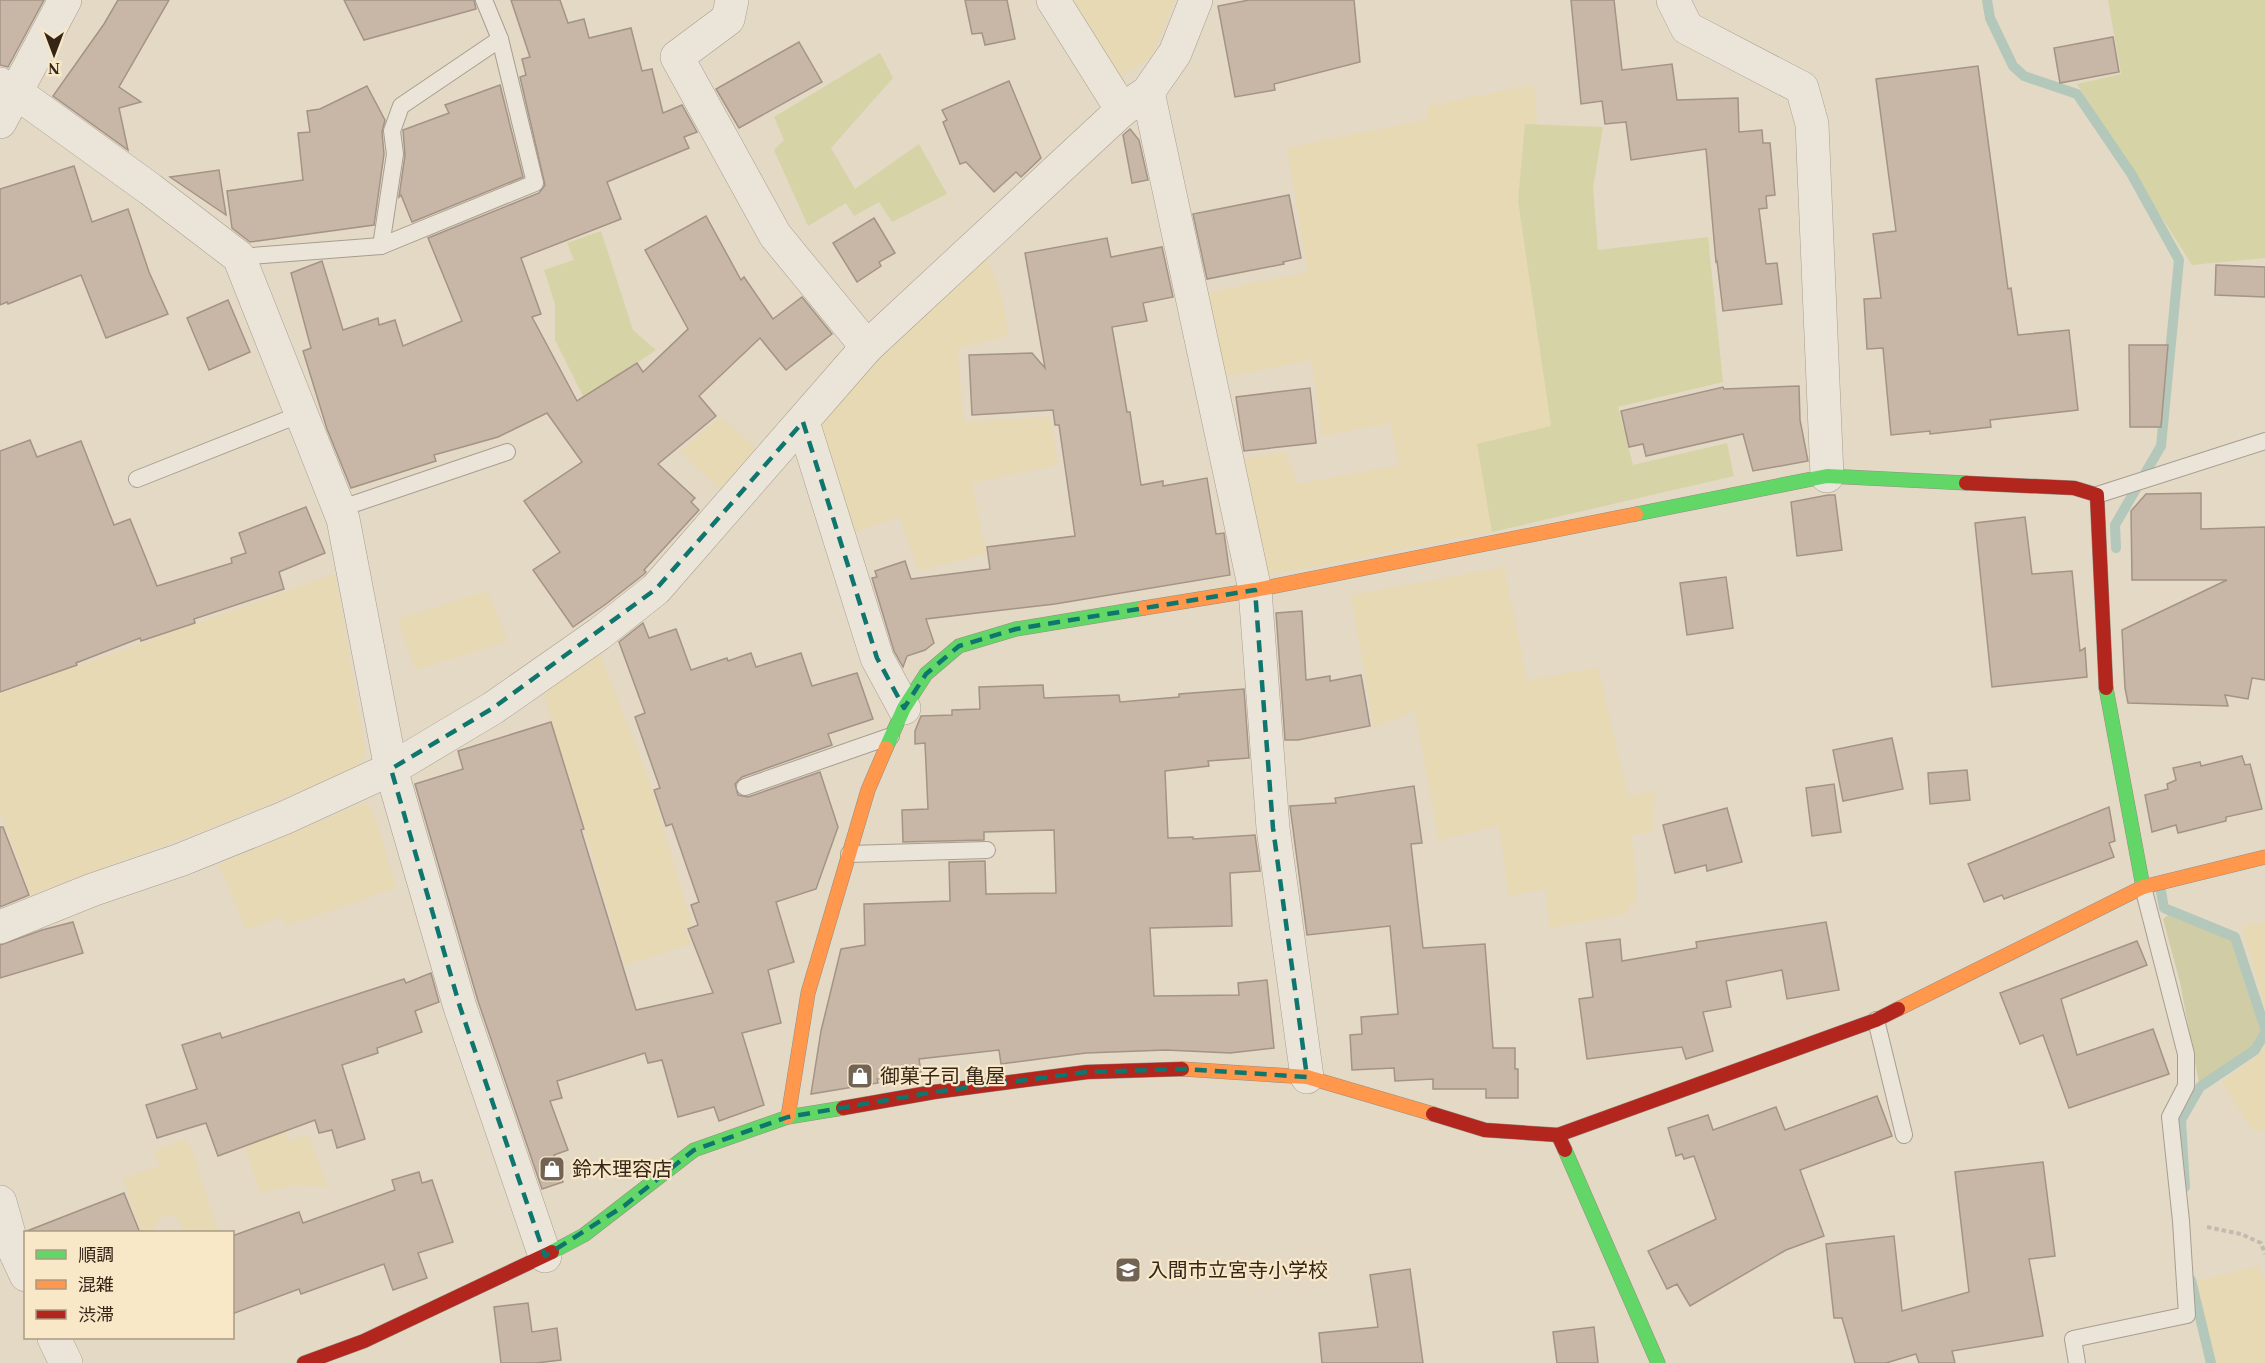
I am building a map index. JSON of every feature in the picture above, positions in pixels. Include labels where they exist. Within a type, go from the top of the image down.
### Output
[{"type":"street","points":[[0,122],[8,89],[65,0]]},
{"type":"street","points":[[732,0],[728,19],[677,57],[774,235],[867,348]]},
{"type":"street","points":[[1053,0],[1135,101],[1255,590],[1273,828],[1307,1077]]},
{"type":"street","points":[[0,927],[92,890],[180,860],[284,818],[391,770],[493,708],[599,634],[657,589],[867,348],[1135,101],[1175,53],[1196,0]]},
{"type":"street","points":[[1674,0],[1687,28],[1802,88],[1812,124],[1827,476]]},
{"type":"street","points":[[8,89],[150,189],[239,257],[343,519],[391,770],[460,1007],[545,1256]]},
{"type":"street","points":[[803,422],[898,722]]},
{"type":"street","points":[[788,1117],[808,993],[868,790],[898,722],[926,674],[959,646],[1016,629],[1255,590],[1827,476],[2074,488],[2097,495],[2106,689],[2144,887]]},
{"type":"street","points":[[304,1363],[364,1341],[545,1256],[584,1235],[694,1150],[788,1117],[933,1092],[1087,1072],[1185,1069],[1307,1077],[1485,1130],[1558,1135],[1876,1020],[2144,887],[2265,856]]},
{"type":"street","points":[[1558,1135],[1658,1363]]},
{"type":"street","points":[[0,1202],[6,1248],[24,1272]]},
{"type":"street","points":[[54,1339],[66,1363]]},
{"type":"lane","points":[[239,257],[381,246],[535,183],[500,39],[484,0]]},
{"type":"lane","points":[[381,246],[395,154],[392,131],[401,106],[500,39]]},
{"type":"lane","points":[[137,479],[302,414]]},
{"type":"lane","points":[[2097,495],[2265,441]]},
{"type":"lane","points":[[339,508],[507,452]]},
{"type":"lane","points":[[745,787],[898,722]]},
{"type":"lane","points":[[849,854],[987,850]]},
{"type":"lane","points":[[2077,1363],[2073,1339],[2187,1315],[2181,1221],[2170,1117],[2186,1086],[2186,1054],[2144,887]]},
{"type":"lane","points":[[1876,1020],[1904,1135]]},
{"type":"path","points":[[2181,1221],[2241,1234],[2260,1243],[2265,1254]]},
{"type":"highlighted area","points":[[803,422],[877,658],[904,708],[926,674],[959,646],[1016,629],[1255,590],[1273,828],[1307,1077],[1185,1069],[1087,1072],[934,1092],[788,1117],[694,1150],[624,1206],[545,1256],[460,1007],[391,769],[493,708],[656,589]]},
{"type":"shaded area","points":[[1067,0],[1175,0],[1152,57],[1118,78]]},
{"type":"shaded area","points":[[2108,0],[2265,0],[2265,258],[2192,265],[2077,84],[2121,74]]},
{"type":"shaded area","points":[[880,53],[893,78],[831,148],[855,189],[919,144],[947,194],[892,222],[879,202],[854,216],[846,203],[808,226],[774,150],[784,140],[774,117]]},
{"type":"shaded area","points":[[1534,85],[1537,125],[1525,125],[1518,201],[1551,426],[1492,532],[1265,576],[1238,460],[1286,452],[1297,484],[1399,465],[1391,423],[1322,436],[1312,360],[1234,375],[1217,374],[1201,294],[1308,272],[1287,148],[1428,119],[1428,106]]},
{"type":"shaded area","points":[[1525,124],[1603,127],[1593,188],[1598,250],[1708,237],[1723,382],[1618,407],[1633,465],[1727,443],[1734,476],[1492,532],[1477,444],[1551,426],[1518,201]]},
{"type":"shaded area","points":[[601,231],[633,330],[656,350],[584,398],[555,340],[555,304],[544,270],[574,260],[567,243]]},
{"type":"shaded area","points":[[986,258],[1003,299],[1008,336],[957,348],[964,422],[1050,417],[1058,465],[972,483],[986,553],[919,571],[899,517],[843,537],[808,433],[863,372]]},
{"type":"shaded area","points":[[720,417],[757,449],[722,491],[680,451]]},
{"type":"shaded area","points":[[1504,567],[1527,680],[1598,668],[1628,796],[1655,791],[1653,832],[1632,835],[1637,898],[1624,914],[1550,928],[1545,889],[1509,896],[1499,826],[1439,840],[1415,711],[1374,727],[1351,595]]},
{"type":"shaded area","points":[[335,574],[366,752],[359,766],[226,822],[31,895],[0,811],[0,694]]},
{"type":"shaded area","points":[[487,591],[508,641],[416,670],[398,619]]},
{"type":"shaded area","points":[[599,651],[649,780],[692,925],[684,928],[691,944],[625,965],[542,687]]},
{"type":"shaded area","points":[[365,802],[375,816],[396,888],[286,926],[281,917],[246,929],[219,864]]},
{"type":"shaded area","points":[[2171,913],[2233,937],[2264,1034],[2256,1046],[2199,1083],[2180,982],[2163,919]]},
{"type":"shaded area","points":[[2265,922],[2265,1008],[2242,926]]},
{"type":"shaded area","points":[[2265,1042],[2265,1129],[2254,1132],[2222,1082],[2257,1056]]},
{"type":"shaded area","points":[[276,1108],[288,1141],[308,1135],[328,1187],[293,1185],[261,1193],[236,1122]]},
{"type":"shaded area","points":[[186,1139],[218,1231],[182,1231],[179,1221],[174,1215],[161,1217],[153,1231],[141,1231],[123,1178],[160,1166],[154,1151]]},
{"type":"shaded area","points":[[2259,1266],[2265,1282],[2265,1363],[2215,1363],[2211,1345],[2206,1337],[2195,1281]]},
{"type":"building","points":[[0,0],[44,0],[8,67],[0,65]]},
{"type":"building","points":[[118,0],[169,0],[119,87],[141,102],[119,108],[128,150],[53,96],[104,24]]},
{"type":"building","points":[[344,0],[474,0],[476,9],[364,40]]},
{"type":"building","points":[[511,0],[560,0],[568,23],[584,19],[589,38],[631,28],[642,71],[652,69],[663,113],[682,105],[697,132],[684,137],[689,148],[607,182],[621,219],[521,258],[541,314],[532,317],[577,401],[637,363],[643,372],[688,329],[645,250],[706,216],[741,280],[744,277],[773,319],[802,297],[832,334],[786,370],[760,338],[699,396],[716,416],[658,464],[695,498],[691,502],[699,510],[644,570],[646,572],[643,575],[573,627],[533,570],[560,552],[524,501],[582,462],[547,413],[498,437],[434,455],[436,461],[351,488],[327,429],[303,351],[311,348],[291,273],[322,261],[343,330],[378,318],[379,325],[395,320],[403,346],[462,321],[428,238],[539,193],[545,185],[520,77],[526,75],[522,59],[530,57]]},
{"type":"building","points":[[965,0],[1007,0],[1015,39],[985,45],[982,33],[972,34]]},
{"type":"building","points":[[1249,0],[1354,0],[1360,62],[1274,84],[1275,90],[1235,97],[1218,6]]},
{"type":"building","points":[[1571,0],[1614,0],[1622,70],[1672,64],[1677,100],[1738,98],[1739,132],[1762,130],[1763,143],[1770,143],[1775,195],[1766,196],[1767,208],[1759,209],[1766,264],[1777,263],[1782,304],[1723,311],[1716,262],[1706,149],[1631,160],[1626,122],[1605,124],[1602,101],[1581,104]]},
{"type":"building","points":[[2113,37],[2119,72],[2060,83],[2054,48]]},
{"type":"building","points":[[799,42],[822,82],[739,128],[716,89]]},
{"type":"building","points":[[1978,66],[2008,289],[2011,288],[2018,335],[2069,330],[2078,410],[1990,420],[1991,427],[1930,434],[1930,431],[1891,435],[1883,348],[1867,349],[1864,299],[1881,298],[1873,234],[1896,231],[1876,79]]},
{"type":"building","points":[[1009,81],[1041,158],[1021,177],[1016,172],[994,192],[966,162],[960,164],[943,122],[947,120],[942,110]]},
{"type":"building","points":[[500,85],[523,177],[412,222],[401,195],[399,197],[405,155],[403,130],[449,113],[445,105]]},
{"type":"building","points":[[367,86],[385,120],[382,132],[384,154],[374,225],[250,242],[232,228],[227,191],[303,180],[298,133],[310,132],[307,111],[320,109]]},
{"type":"building","points":[[1130,129],[1139,140],[1148,180],[1132,183],[1123,135]]},
{"type":"building","points":[[74,166],[92,222],[128,209],[149,272],[168,314],[106,338],[81,275],[8,304],[7,302],[0,305],[0,189]]},
{"type":"building","points":[[219,170],[226,215],[170,177]]},
{"type":"building","points":[[1289,195],[1301,258],[1283,262],[1284,264],[1207,279],[1193,214]]},
{"type":"building","points":[[874,218],[895,253],[879,262],[881,266],[857,282],[833,243]]},
{"type":"building","points":[[1107,238],[1111,257],[1162,247],[1173,297],[1143,303],[1147,321],[1112,327],[1127,412],[1130,412],[1141,485],[1163,481],[1163,486],[1207,478],[1216,534],[1224,533],[1230,575],[1055,604],[926,619],[934,643],[925,650],[907,656],[903,667],[894,651],[872,578],[877,577],[875,571],[905,561],[911,579],[990,569],[987,547],[1075,536],[1059,425],[1055,425],[1053,410],[972,415],[969,355],[1032,353],[1045,368],[1025,253]]},
{"type":"building","points":[[2216,265],[2265,267],[2265,297],[2215,295]]},
{"type":"building","points":[[228,300],[250,352],[209,370],[187,318]]},
{"type":"building","points":[[2129,345],[2168,345],[2161,427],[2130,427]]},
{"type":"building","points":[[1799,386],[1800,420],[1808,461],[1753,471],[1743,434],[1646,456],[1643,444],[1629,447],[1621,411],[1723,387],[1724,389]]},
{"type":"building","points":[[1310,388],[1316,443],[1244,451],[1236,397]]},
{"type":"building","points":[[30,440],[37,457],[81,441],[114,525],[130,519],[157,586],[232,563],[231,558],[246,553],[239,533],[306,507],[325,553],[279,572],[284,589],[194,619],[195,623],[141,641],[140,638],[76,663],[77,665],[0,692],[0,451]]},
{"type":"building","points":[[2201,493],[2201,529],[2265,527],[2265,680],[2252,678],[2248,699],[2225,695],[2228,706],[2128,703],[2122,630],[2227,580],[2132,580],[2131,511],[2146,494]]},
{"type":"building","points":[[1835,495],[1842,550],[1797,556],[1791,502]]},
{"type":"building","points":[[2025,517],[2032,574],[2072,571],[2080,651],[2085,648],[2087,677],[1992,687],[1975,523]]},
{"type":"building","points":[[1726,577],[1733,628],[1687,635],[1680,583]]},
{"type":"building","points":[[1302,611],[1306,680],[1330,676],[1330,681],[1361,675],[1370,726],[1298,740],[1285,740],[1276,613]]},
{"type":"building","points":[[643,623],[649,638],[676,629],[691,670],[751,653],[756,667],[801,653],[812,686],[857,673],[873,719],[828,734],[832,745],[742,777],[735,784],[738,795],[748,797],[820,772],[838,827],[816,889],[776,902],[794,962],[768,970],[781,1023],[742,1033],[764,1105],[719,1121],[714,1107],[678,1117],[662,1060],[648,1063],[645,1053],[557,1081],[562,1098],[550,1101],[568,1150],[554,1155],[563,1182],[542,1189],[478,1001],[415,784],[463,769],[458,751],[551,722],[636,1010],[713,993],[688,929],[698,925],[691,905],[699,902],[672,824],[666,826],[654,790],[660,788],[635,717],[645,713],[619,642]]},
{"type":"building","points":[[1043,685],[1044,698],[1119,695],[1120,702],[1179,697],[1179,694],[1244,689],[1249,758],[1208,761],[1209,766],[1165,771],[1168,838],[1193,837],[1193,839],[1255,835],[1260,871],[1230,873],[1232,926],[1150,928],[1154,996],[1239,995],[1238,983],[1267,980],[1274,1048],[1230,1053],[1166,1050],[1086,1053],[1001,1064],[999,1050],[919,1059],[921,1072],[877,1079],[878,1083],[811,1094],[821,1031],[841,949],[865,945],[864,904],[950,901],[949,862],[985,861],[986,894],[1056,893],[1054,830],[984,832],[984,840],[903,842],[902,810],[928,809],[925,743],[915,744],[915,731],[921,716],[952,715],[952,710],[980,709],[979,687]]},
{"type":"building","points":[[1892,738],[1903,789],[1843,801],[1833,750]]},
{"type":"building","points":[[2242,756],[2245,765],[2250,764],[2262,809],[2226,817],[2226,821],[2178,833],[2176,825],[2152,832],[2145,795],[2168,789],[2167,784],[2176,780],[2173,768],[2200,762],[2201,766]]},
{"type":"building","points":[[1967,770],[1970,800],[1930,804],[1928,773]]},
{"type":"building","points":[[1834,784],[1841,832],[1812,836],[1806,788]]},
{"type":"building","points":[[1414,786],[1422,843],[1411,844],[1423,948],[1485,944],[1493,1048],[1515,1048],[1518,1098],[1486,1098],[1486,1089],[1433,1089],[1433,1079],[1395,1081],[1394,1068],[1352,1070],[1350,1035],[1362,1034],[1361,1017],[1398,1014],[1390,926],[1307,935],[1290,806],[1336,803],[1335,798]]},
{"type":"building","points":[[2109,807],[2115,841],[2109,843],[2114,857],[2004,899],[2002,895],[1984,902],[1968,864]]},
{"type":"building","points":[[1727,808],[1742,862],[1707,871],[1706,865],[1675,873],[1663,825]]},
{"type":"building","points":[[0,827],[3,827],[29,895],[0,907]]},
{"type":"building","points":[[73,922],[83,953],[0,978],[0,945]]},
{"type":"building","points":[[1826,922],[1839,990],[1787,999],[1782,970],[1726,981],[1731,1007],[1703,1012],[1713,1051],[1686,1059],[1682,1047],[1587,1059],[1579,999],[1593,997],[1586,943],[1620,939],[1622,961],[1697,948],[1696,942]]},
{"type":"building","points":[[2137,941],[2147,965],[2061,999],[2077,1055],[2153,1029],[2169,1074],[2069,1108],[2043,1035],[2020,1044],[2000,993]]},
{"type":"building","points":[[431,973],[439,1002],[415,1011],[422,1032],[377,1048],[378,1053],[342,1065],[365,1139],[337,1148],[332,1130],[319,1133],[315,1120],[218,1156],[206,1123],[157,1138],[146,1105],[197,1089],[182,1045],[220,1033],[222,1038],[404,979],[406,983]]},
{"type":"building","points":[[1877,1096],[1892,1136],[1800,1170],[1824,1236],[1786,1250],[1690,1306],[1677,1284],[1667,1289],[1648,1251],[1716,1219],[1694,1156],[1684,1159],[1682,1154],[1676,1156],[1668,1128],[1708,1115],[1713,1130],[1776,1107],[1785,1130]]},
{"type":"building","points":[[2043,1162],[2055,1256],[2029,1259],[2043,1336],[1952,1351],[1955,1363],[1919,1363],[1916,1354],[1886,1363],[1855,1363],[1842,1318],[1834,1318],[1826,1244],[1894,1236],[1902,1311],[1969,1292],[1955,1172]]},
{"type":"building","points":[[419,1172],[422,1183],[432,1180],[453,1242],[418,1253],[427,1278],[393,1290],[384,1264],[301,1294],[299,1289],[234,1313],[234,1235],[299,1212],[303,1223],[395,1190],[392,1180]]},
{"type":"building","points":[[124,1193],[139,1231],[27,1231]]},
{"type":"building","points":[[1410,1269],[1423,1363],[1322,1363],[1319,1333],[1378,1327],[1370,1275]]},
{"type":"building","points":[[528,1303],[532,1332],[557,1328],[561,1360],[501,1363],[494,1307]]},
{"type":"building","points":[[1594,1327],[1598,1363],[1557,1363],[1553,1332]]},
{"type":"waterway","points":[[1987,0],[1990,18],[2013,66],[2024,76],[2077,94],[2132,175],[2179,260],[2161,446],[2115,525],[2116,548]]},
{"type":"waterway","points":[[2160,886],[2164,908],[2235,937],[2265,1028]]},
{"type":"waterway","points":[[2185,1187],[2181,1120],[2200,1087],[2255,1050],[2265,1033]]},
{"type":"waterway","points":[[2191,1280],[2211,1363]]},
{"type":"traffic: fast","points":[[1636,514],[1827,476],[1966,483]]},
{"type":"traffic: fast","points":[[886,748],[904,708],[926,674],[959,646],[1016,629],[1144,608]]},
{"type":"traffic: fast","points":[[2106,688],[2143,887]]},
{"type":"traffic: fast","points":[[552,1252],[584,1235],[694,1150],[788,1117],[843,1108]]},
{"type":"traffic: fast","points":[[1565,1150],[1658,1363]]},
{"type":"traffic: slow","points":[[1144,608],[1255,590],[1636,514]]},
{"type":"traffic: slow","points":[[788,1117],[808,993],[868,790],[886,748]]},
{"type":"traffic: slow","points":[[1898,1009],[2143,887],[2265,857]]},
{"type":"traffic: slow","points":[[1182,1069],[1307,1077],[1433,1114]]},
{"type":"traffic: jam","points":[[1966,483],[2074,488],[2097,495],[2106,688]]},
{"type":"traffic: jam","points":[[1565,1150],[1558,1135],[1876,1020],[1898,1009]]},
{"type":"traffic: jam","points":[[843,1108],[934,1092],[1087,1072],[1182,1069]]},
{"type":"traffic: jam","points":[[1433,1114],[1485,1130],[1558,1135]]},
{"type":"traffic: jam","points":[[304,1363],[364,1341],[552,1252]]},
{"type":"place","name":"御菓子司 亀屋","points":[[860,1076]]},
{"type":"place","name":"鈴木理容店","points":[[552,1169]]},
{"type":"place","name":"入間市立宮寺小学校","points":[[1128,1270]]}]
